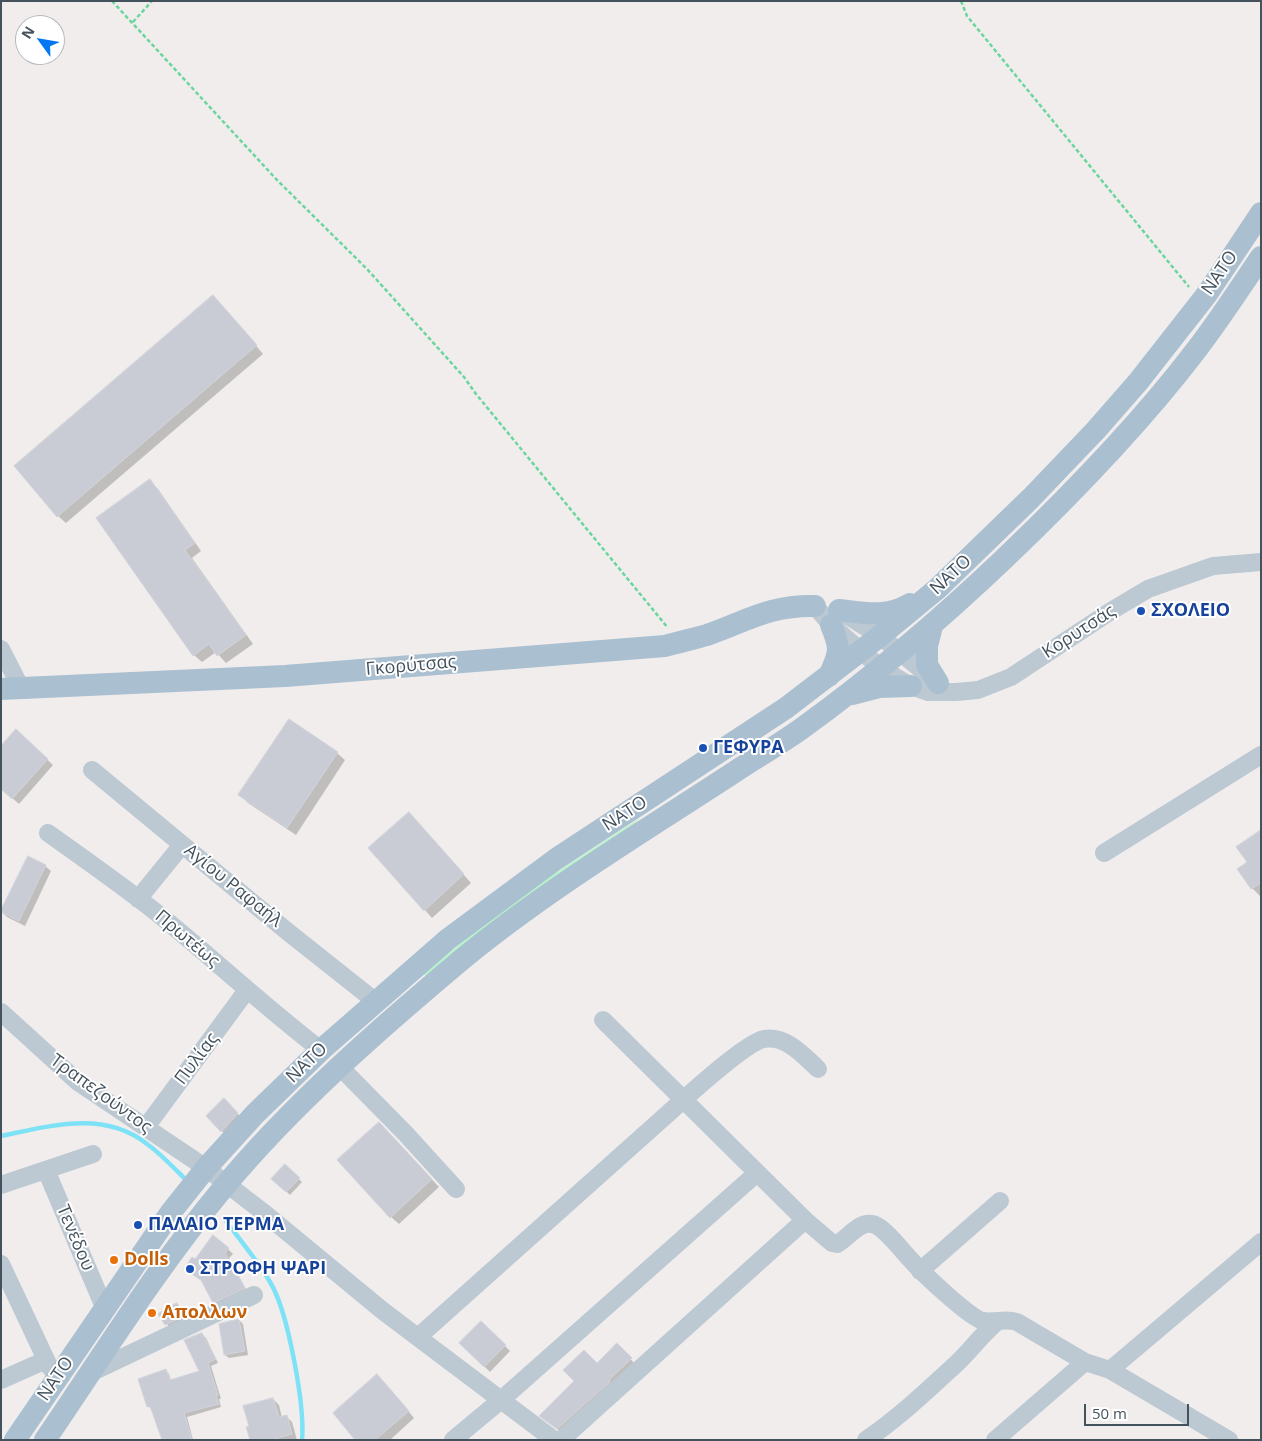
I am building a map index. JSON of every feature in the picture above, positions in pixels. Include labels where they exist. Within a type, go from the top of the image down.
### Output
[{"type":"main road","name":"ΝΑΤΟ","points":[[15,1440],[52,1368],[106,1305],[171,1212],[206,1168],[255,1114],[375,1001],[448,939],[509,892],[786,708],[861,651],[937,589],[1031,498],[1096,430],[1138,382],[1204,298],[1261,213]]},
{"type":"main road","name":"ΝΑΤΟ","points":[[45,1440],[192,1226],[263,1142],[340,1067],[464,958],[528,910],[574,877],[800,729],[932,626],[1048,516],[1116,445],[1194,352],[1227,308],[1261,257]]},
{"type":"main road","points":[[829,676],[838,656],[835,617],[897,611],[937,589]]},
{"type":"main road","name":"Γκορύτσας","points":[[11,689],[285,676],[665,646],[706,635],[750,617],[782,608],[815,606]]},
{"type":"main road","points":[[932,626],[927,646],[927,665],[947,688]]},
{"type":"main road","points":[[844,696],[879,687],[911,686]]},
{"type":"street","name":"Κορυτσάς","points":[[835,617],[861,651],[880,668],[911,686],[928,692],[947,688],[978,690],[1011,677],[1148,589],[1213,566],[1261,562]]},
{"type":"street","points":[[815,606],[835,617],[880,636],[947,688]]},
{"type":"street","points":[[1,649],[11,689]]},
{"type":"street","points":[[1104,853],[1261,755]]},
{"type":"street","name":"Αγίου Ραφαήλ","points":[[92,770],[288,932],[375,1001]]},
{"type":"street","name":"Πρωτέως","points":[[48,833],[138,899],[321,1050]]},
{"type":"street","points":[[138,899],[182,845]]},
{"type":"street","name":"Πυλίας","points":[[146,1127],[247,990]]},
{"type":"street","name":"Τραπεζούντος","points":[[1,1012],[71,1076],[105,1101],[206,1168],[263,1212],[383,1311],[554,1440]]},
{"type":"street","points":[[602,1020],[805,1220],[835,1244],[841,1242],[866,1223],[877,1225],[920,1271],[972,1315],[982,1321],[1008,1319],[1017,1322],[1085,1362],[1110,1370],[1229,1440]]},
{"type":"street","points":[[418,1337],[684,1100],[750,1045],[764,1039],[780,1040],[794,1047],[818,1069]]},
{"type":"street","points":[[340,1067],[405,1133],[456,1189]]},
{"type":"street","points":[[1,1185],[93,1154]]},
{"type":"street","name":"Τενέδου","points":[[46,1170],[101,1300],[106,1305]]},
{"type":"street","points":[[453,1440],[501,1400],[757,1172]]},
{"type":"street","points":[[920,1271],[1000,1201]]},
{"type":"street","points":[[561,1440],[805,1220]]},
{"type":"street","points":[[1110,1370],[1261,1242]]},
{"type":"street","points":[[1,1264],[8,1298],[52,1368],[1,1380]]},
{"type":"street","points":[[90,1373],[254,1295]]},
{"type":"street","points":[[866,1440],[885,1426],[954,1366],[998,1321]]},
{"type":"street","points":[[995,1440],[1085,1362]]},
{"type":"path","points":[[112,1],[276,180],[367,269],[458,370],[679,642]]},
{"type":"path","points":[[132,23],[152,1]]},
{"type":"path","points":[[961,1],[967,16],[1187,285],[1204,298]]},
{"type":"green space","points":[[640,818],[427,977],[423,974],[493,917],[534,887]]},
{"type":"building","points":[[213,295],[257,345],[57,517],[14,466]]},
{"type":"building","points":[[150,479],[195,543],[185,550],[246,635],[217,656],[209,644],[193,656],[96,518]]},
{"type":"building","points":[[289,719],[338,752],[287,828],[238,795]]},
{"type":"building","points":[[16,729],[48,759],[12,799],[1,789],[1,746]]},
{"type":"building","points":[[409,812],[464,874],[424,911],[368,848]]},
{"type":"building","points":[[1261,830],[1261,883],[1251,889],[1237,869],[1247,862],[1236,847]]},
{"type":"building","points":[[28,856],[46,865],[19,921],[1,912],[1,910]]},
{"type":"building","points":[[224,1098],[238,1113],[221,1132],[206,1116]]},
{"type":"building","points":[[379,1122],[432,1179],[390,1218],[337,1160]]},
{"type":"building","points":[[285,1164],[300,1178],[286,1192],[271,1179]]},
{"type":"building","points":[[213,1235],[229,1248],[225,1253],[245,1288],[213,1303],[201,1280],[184,1269],[192,1257],[195,1259]]},
{"type":"building","points":[[177,1303],[185,1316],[165,1325],[158,1314]]},
{"type":"building","points":[[239,1319],[245,1351],[224,1355],[219,1324]]},
{"type":"building","points":[[481,1321],[506,1345],[484,1367],[459,1343]]},
{"type":"building","points":[[202,1333],[216,1359],[208,1363],[219,1404],[184,1413],[192,1440],[162,1440],[150,1406],[147,1407],[138,1379],[166,1369],[170,1380],[199,1371],[184,1340]]},
{"type":"building","points":[[617,1343],[632,1358],[609,1380],[610,1382],[557,1429],[539,1416],[574,1381],[563,1370],[584,1350],[597,1363]]},
{"type":"building","points":[[377,1374],[409,1411],[375,1440],[355,1440],[333,1413]]},
{"type":"building","points":[[273,1398],[279,1417],[287,1415],[292,1434],[272,1440],[250,1440],[246,1427],[249,1426],[243,1406]]},
{"type":"waterway","points":[[1,1136],[57,1125],[95,1124],[113,1127],[130,1133],[147,1144],[187,1181]]},
{"type":"waterway","points":[[225,1220],[260,1266],[277,1296],[294,1359],[301,1405],[302,1440]]},
{"type":"place","name":"ΣΧΟΛΕΙΟ","points":[[1141,611]]},
{"type":"place","name":"ΓΕΦΥΡΑ","points":[[703,748]]},
{"type":"place","name":"ΠΑΛΑΙΟ ΤΕΡΜΑ","points":[[138,1225]]},
{"type":"place","name":"Dolls","points":[[114,1260]]},
{"type":"place","name":"ΣΤΡΟΦΗ ΨΑΡΙ","points":[[190,1269]]},
{"type":"place","name":"Απολλων","points":[[152,1313]]}]
